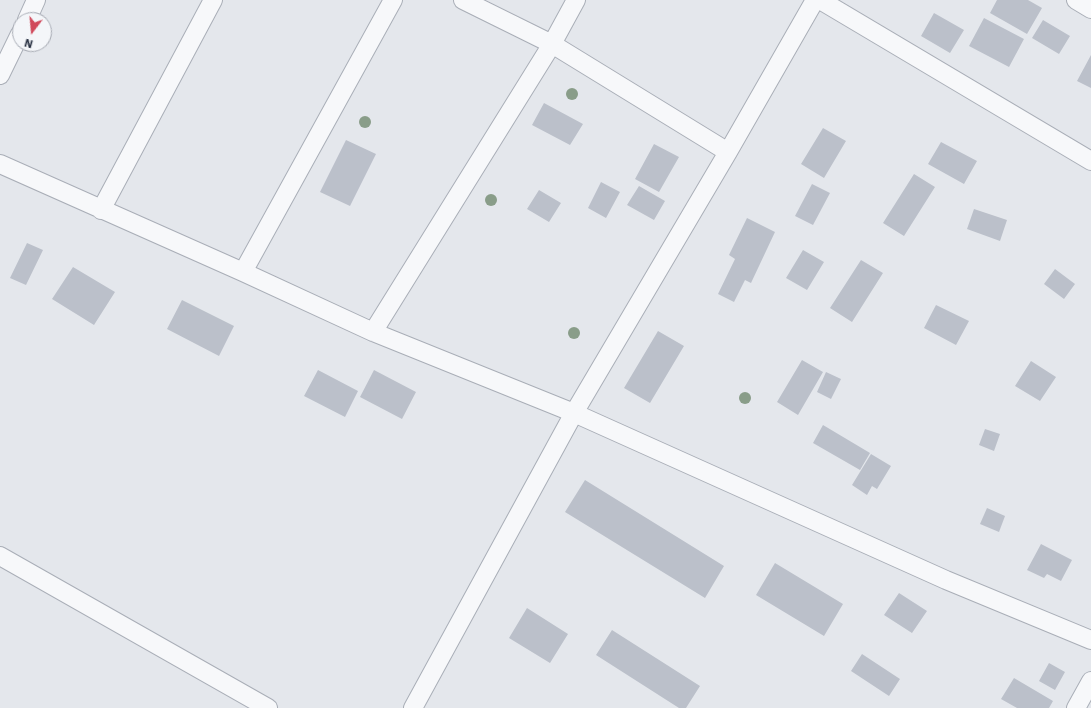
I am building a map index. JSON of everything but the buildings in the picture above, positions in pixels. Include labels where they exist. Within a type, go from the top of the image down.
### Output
[{"type":"street","points":[[30,12],[36,0]]},
{"type":"street","points":[[101,210],[213,0]]},
{"type":"street","points":[[243,272],[393,0]]},
{"type":"street","points":[[463,0],[552,44],[728,152]]},
{"type":"street","points":[[373,332],[552,44],[576,0]]},
{"type":"street","points":[[413,708],[574,413],[728,152],[815,0]]},
{"type":"street","points":[[820,0],[1091,161]]},
{"type":"street","points":[[1076,0],[1091,9]]},
{"type":"street","points":[[0,75],[12,50]]},
{"type":"street","points":[[0,164],[243,272],[373,332],[574,413],[939,577],[1091,640]]},
{"type":"street","points":[[0,556],[268,708]]},
{"type":"street","points":[[1076,708],[1091,681]]}]
